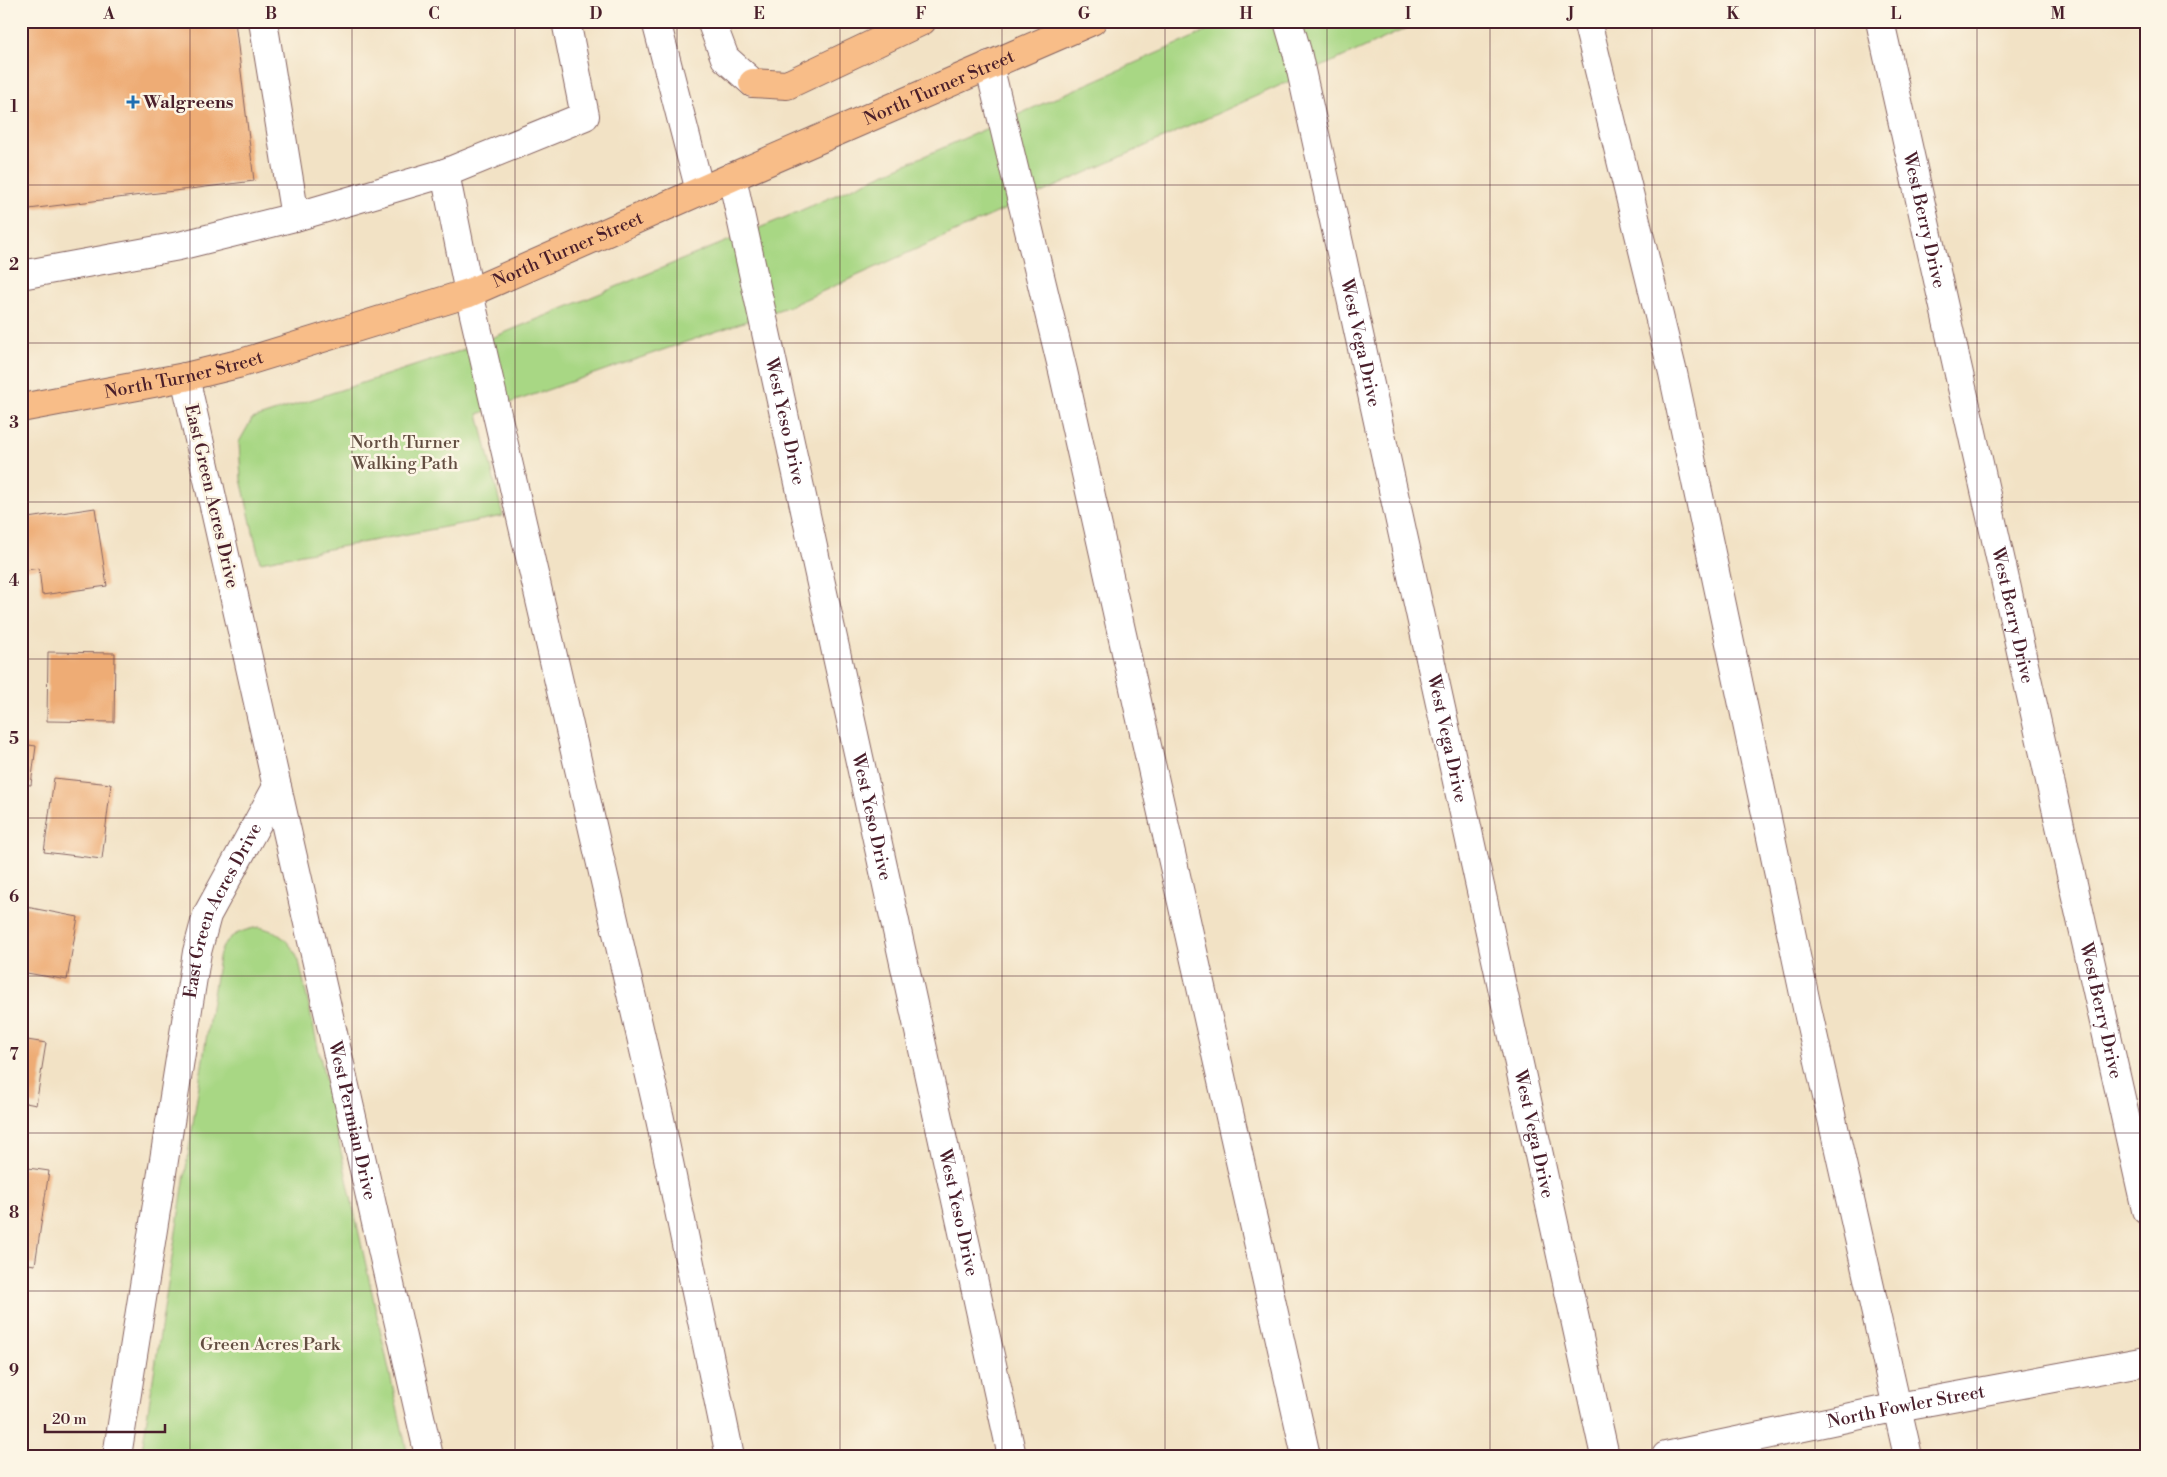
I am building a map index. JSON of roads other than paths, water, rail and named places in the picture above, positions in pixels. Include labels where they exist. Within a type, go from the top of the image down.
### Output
[{"type":"main road","points":[[753,83],[787,85],[922,21]]},
{"type":"main road","name":"North Turner Street","points":[[21,408],[185,377],[238,364],[470,293],[1084,22]]},
{"type":"street","points":[[263,21],[295,217]]},
{"type":"street","points":[[21,275],[179,246],[295,217],[445,173],[585,116],[566,21]]},
{"type":"street","points":[[656,21],[700,191]]},
{"type":"street","points":[[711,21],[725,58],[753,83]]},
{"type":"street","name":"West Vega Drive","points":[[1288,21],[1297,52],[1605,1456]]},
{"type":"street","points":[[1587,21],[1673,373],[1807,1008],[1908,1456]]},
{"type":"street","name":"West Berry Drive","points":[[1880,21],[2146,1210]]},
{"type":"street","points":[[989,65],[1063,371],[1306,1456]]},
{"type":"street","points":[[445,173],[470,293],[660,1119],[730,1456]]},
{"type":"street","name":"West Yeso Drive","points":[[732,177],[1012,1456]]},
{"type":"street","name":"East Green Acres Drive","points":[[117,1456],[196,952],[207,915],[277,787],[185,377]]},
{"type":"street","name":"West Permian Drive","points":[[277,787],[429,1456]]},
{"type":"street","name":"North Fowler Street","points":[[1666,1456],[1898,1407],[2146,1361]]},
{"type":"place","name":"Walgreens","points":[[133,102]]},
{"type":"park label","name":"North Turner Walking Path","points":[[405,452]]},
{"type":"park label","name":"Green Acres Park","points":[[270,1344]]}]
